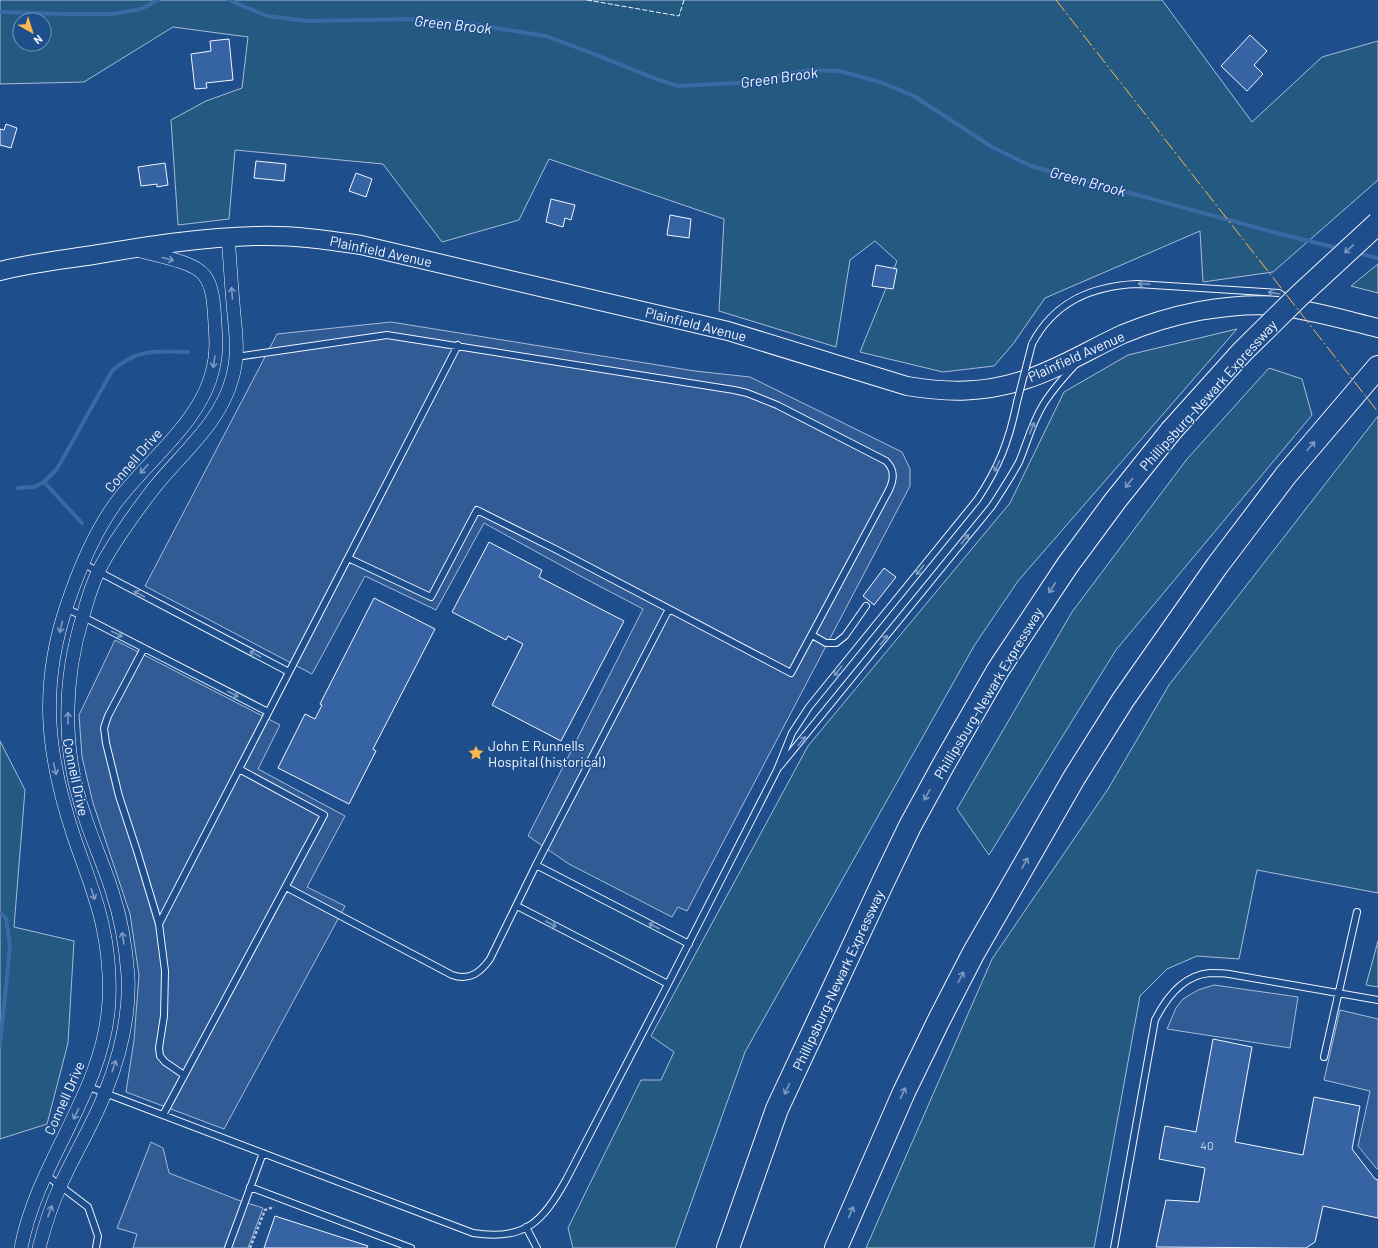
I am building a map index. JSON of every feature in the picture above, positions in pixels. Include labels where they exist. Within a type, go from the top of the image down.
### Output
[{"type":"highway","name":"Phillipsburg-Newark Expressway","points":[[728,1248],[778,1109],[884,880],[910,826],[998,670],[1066,566],[1115,501],[1171,431],[1242,352],[1378,222]]},
{"type":"highway","points":[[836,1248],[904,1092],[939,1020],[973,954],[1074,778],[1123,700],[1187,607],[1247,525],[1286,476],[1378,367]]},
{"type":"main road","name":"Plainfield Avenue","points":[[0,271],[26,264],[130,249],[228,238],[259,236],[326,240],[361,245],[728,331],[900,384],[936,390],[975,391],[1006,385],[1040,374],[1123,335],[1160,321],[1198,312],[1234,307],[1276,306],[1308,311],[1378,328]]},
{"type":"street","name":"Connell Drive","points":[[39,1248],[44,1228],[60,1185],[105,1093],[120,1049],[127,1013],[128,976],[118,911],[100,856],[83,813],[73,773],[68,726],[68,695],[73,653],[83,616],[98,572],[116,540],[155,487],[211,422],[223,403],[233,378],[237,332],[233,306],[228,238]]},
{"type":"street","name":"Connell Drive","points":[[21,1248],[38,1190],[88,1087],[106,1030],[109,1002],[109,973],[103,926],[73,835],[54,763],[50,724],[49,691],[54,656],[66,608],[82,563],[100,528],[116,503],[193,413],[206,390],[213,370],[216,347],[214,313],[210,286],[206,276],[197,268],[184,263],[130,249]]},
{"type":"lane","points":[[88,1087],[473,1233],[488,1236],[504,1235],[518,1232],[532,1225],[546,1213],[556,1198],[689,944],[777,770],[792,733],[801,718],[977,500],[988,484],[1009,439],[1032,344],[1047,322],[1060,309],[1074,299],[1089,292],[1118,285],[1137,284],[1279,293],[1308,311]]},
{"type":"lane","points":[[236,357],[387,335],[747,393],[777,405],[886,461],[890,465],[893,473],[893,480],[889,490],[791,673],[557,550],[477,510],[430,597],[348,558]]},
{"type":"lane","points":[[159,924],[458,346]]},
{"type":"lane","points":[[777,770],[992,506],[1010,478],[1019,460],[1034,421],[1042,406],[1056,385],[1087,353]]},
{"type":"lane","points":[[82,563],[289,672]]},
{"type":"lane","points":[[812,635],[826,643],[836,643],[845,636],[866,606]]},
{"type":"lane","points":[[66,608],[268,712]]},
{"type":"lane","points":[[286,887],[452,975],[460,978],[466,978],[485,966],[490,959],[536,865],[669,609]]},
{"type":"lane","points":[[144,648],[105,722],[104,735],[119,796],[159,924],[165,971],[164,1016],[159,1048],[160,1056],[165,1062],[184,1075]]},
{"type":"lane","points":[[163,1115],[324,815],[239,769]]},
{"type":"lane","points":[[536,865],[689,944]]},
{"type":"lane","points":[[517,906],[668,984]]},
{"type":"lane","points":[[1324,1057],[1357,912]]},
{"type":"lane","points":[[1114,1248],[1156,1020],[1163,1005],[1175,990],[1192,979],[1209,973],[1223,973],[1378,1000]]},
{"type":"lane","points":[[228,1248],[263,1153]]},
{"type":"lane","points":[[46,1175],[88,1207],[98,1236],[96,1248]]},
{"type":"lane","points":[[250,1187],[411,1248]]},
{"type":"lane","points":[[526,1227],[537,1248]]},
{"type":"path","points":[[250,1248],[265,1210],[269,1208],[278,1208]]},
{"type":"shaded area","points":[[0,0],[1162,0],[1252,122],[1322,57],[1378,41],[1378,180],[1273,272],[1203,282],[1200,231],[1045,298],[1013,344],[994,366],[943,372],[860,352],[897,261],[875,241],[850,260],[836,347],[719,311],[724,219],[549,159],[519,220],[442,242],[383,164],[235,150],[229,219],[178,225],[171,120],[206,101],[242,88],[248,37],[173,27],[84,82],[0,84]]},
{"type":"shaded area","points":[[1378,264],[1378,293],[1351,286]]},
{"type":"shaded area","points":[[391,322],[695,371],[750,377],[902,452],[910,469],[910,486],[687,911],[678,907],[672,917],[569,864],[528,836],[643,609],[484,523],[436,610],[365,576],[312,674],[145,586],[277,334]]},
{"type":"shaded area","points":[[1237,329],[1018,581],[974,646],[745,1052],[675,1248],[573,1248],[568,1228],[641,1080],[661,1080],[674,1052],[651,1036],[808,746],[1010,503],[1064,392],[1128,355]]},
{"type":"shaded area","points":[[1269,368],[1302,379],[1312,415],[1116,650],[989,855],[957,809],[1072,612],[1187,459]]},
{"type":"shaded area","points":[[1378,416],[1378,893],[1257,870],[1239,959],[1197,956],[1167,969],[1140,996],[1094,1248],[866,1248],[992,959],[1108,789],[1169,685]]},
{"type":"shaded area","points":[[115,640],[280,725],[258,769],[345,816],[307,887],[345,906],[224,1129],[126,1092],[134,1040],[139,975],[130,914],[93,803],[82,757],[79,715]]},
{"type":"shaded area","points":[[0,741],[25,790],[14,927],[74,941],[68,1043],[47,1124],[0,1139]]},
{"type":"shaded area","points":[[1378,941],[1378,987],[1366,985]]},
{"type":"shaded area","points":[[1214,985],[1298,997],[1290,1048],[1167,1029],[1176,1008],[1183,999],[1198,990]]},
{"type":"shaded area","points":[[1340,1010],[1378,1019],[1378,1169],[1358,1146],[1370,1091],[1324,1080]]},
{"type":"shaded area","points":[[151,1142],[163,1148],[169,1173],[238,1200],[263,1208],[248,1248],[133,1248],[137,1234],[117,1228]]},
{"type":"building","points":[[1250,35],[1267,51],[1254,65],[1263,74],[1247,91],[1221,66]]},
{"type":"building","points":[[229,39],[233,80],[206,83],[207,88],[195,89],[191,54],[211,51],[210,41]]},
{"type":"building","points":[[6,124],[17,128],[11,148],[0,145],[0,129],[4,130]]},
{"type":"building","points":[[256,161],[286,164],[284,181],[254,178]]},
{"type":"building","points":[[165,163],[168,185],[157,187],[157,184],[141,186],[138,167]]},
{"type":"building","points":[[356,173],[372,179],[366,197],[349,191]]},
{"type":"building","points":[[551,199],[575,205],[571,220],[565,218],[563,227],[546,222]]},
{"type":"building","points":[[670,215],[691,219],[689,238],[667,235]]},
{"type":"building","points":[[876,265],[897,269],[893,289],[872,286]]},
{"type":"building","points":[[489,542],[542,570],[539,577],[624,621],[561,741],[492,705],[523,644],[508,636],[506,640],[452,612]]},
{"type":"building","points":[[884,568],[896,577],[874,605],[863,596]]},
{"type":"building","points":[[374,598],[435,629],[373,749],[376,751],[349,804],[278,768],[305,714],[315,719],[322,705],[320,704]]},
{"type":"building","points":[[1213,1039],[1252,1047],[1235,1142],[1303,1155],[1314,1097],[1360,1106],[1352,1149],[1375,1179],[1378,1180],[1378,1218],[1323,1206],[1315,1242],[1306,1248],[1156,1247],[1166,1200],[1199,1202],[1205,1168],[1159,1159],[1165,1126],[1196,1132]]},
{"type":"building","points":[[275,1216],[368,1246],[367,1248],[264,1248]]},
{"type":"waterway","name":"Green Brook","points":[[0,12],[113,14],[141,9],[158,0]]},
{"type":"waterway","name":"Green Brook","points":[[229,0],[267,16],[307,21],[418,19],[471,24],[546,36],[656,79],[678,86],[738,83],[810,70],[840,71],[880,82],[914,96],[992,147],[1031,166],[1341,249]]},
{"type":"waterway","name":"Green Brook","points":[[1357,253],[1378,258]]},
{"type":"waterway","points":[[18,488],[34,487],[44,482],[57,469],[112,371],[130,358],[147,352],[188,352]]},
{"type":"waterway","points":[[44,482],[82,523]]},
{"type":"waterway","name":"Green Brook","points":[[0,913],[6,918],[10,946],[0,1046]]},
{"type":"fence","points":[[587,0],[679,16],[684,0]]},
{"type":"power","points":[[1056,0],[1378,412]]},
{"type":"place","name":"John E Runnells Hospital (historical)","points":[[476,753]]}]
